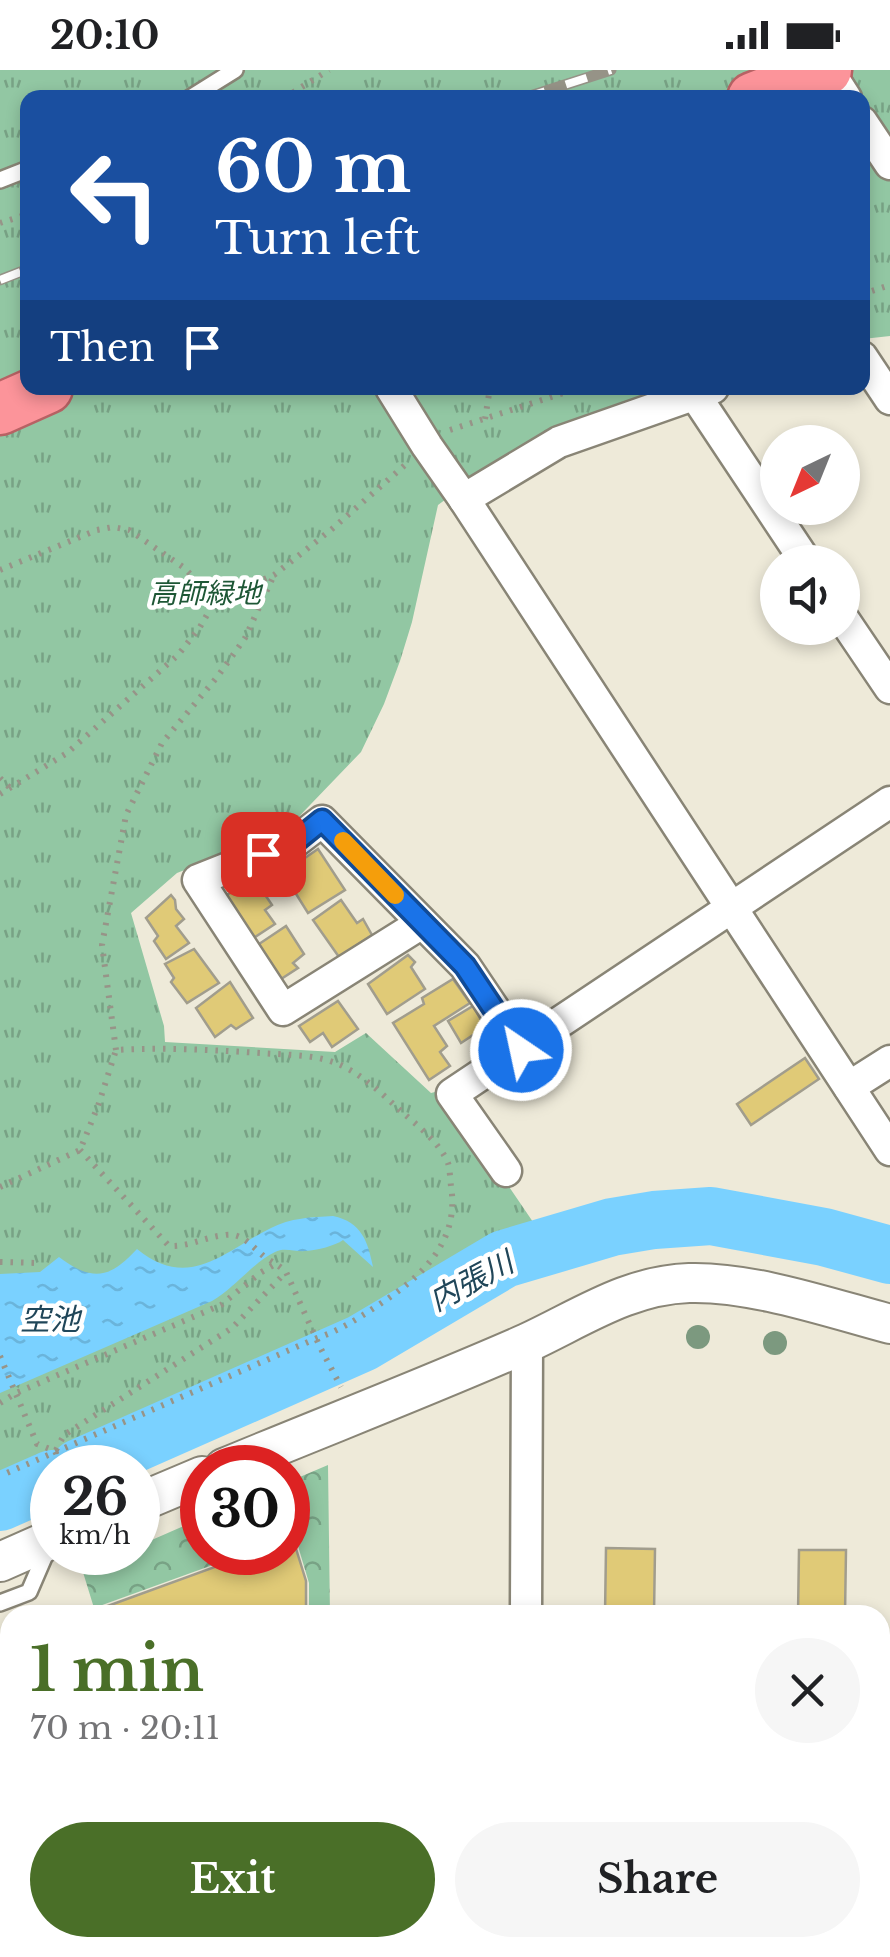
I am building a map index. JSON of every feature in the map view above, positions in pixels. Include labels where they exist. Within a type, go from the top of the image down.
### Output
[{"type":"highway","points":[[774,90],[827,70]]},
{"type":"highway","points":[[0,409],[31,395]]},
{"type":"street","points":[[870,134],[890,164]]},
{"type":"street","points":[[870,367],[890,399]]},
{"type":"street","points":[[395,395],[890,1150]]},
{"type":"street","points":[[464,498],[560,442],[693,395]]},
{"type":"street","points":[[706,395],[796,545]]},
{"type":"street","points":[[860,644],[890,688]]},
{"type":"street","points":[[506,1172],[452,1094],[890,802]]},
{"type":"street","points":[[422,922],[284,1010],[198,880],[296,841],[322,820],[422,922],[465,966],[521,1050]]},
{"type":"street","points":[[849,1087],[890,1061]]},
{"type":"street","points":[[279,1445],[527,1342],[632,1291],[688,1282],[719,1284],[890,1324]]},
{"type":"street","points":[[526,1605],[527,1342]]},
{"type":"street","points":[[0,1562],[30,1549]]},
{"type":"lane","points":[[203,90],[235,70]]},
{"type":"lane","points":[[0,1603],[30,1592],[37,1575]]},
{"type":"path","points":[[297,90],[329,70]]},
{"type":"path","points":[[485,419],[489,395]]},
{"type":"path","points":[[0,794],[67,753],[178,655],[216,599],[274,575],[438,434],[558,395]]},
{"type":"path","points":[[0,570],[113,527],[129,530],[183,568],[216,599]]},
{"type":"path","points":[[0,1186],[80,1150],[116,1050],[102,944],[126,815],[162,743],[245,638],[274,575]]},
{"type":"path","points":[[0,778],[10,788]]},
{"type":"path","points":[[77,1445],[340,1330],[398,1292],[432,1259],[450,1228],[454,1210],[448,1163],[437,1146],[380,1093],[351,1070],[332,1061],[226,1051],[116,1050]]},
{"type":"path","points":[[80,1150],[169,1246],[235,1235],[286,1272],[338,1382]]},
{"type":"path","points":[[0,1262],[38,1263]]},
{"type":"path","points":[[0,1403],[16,1392],[220,1305],[273,1262]]},
{"type":"path","points":[[60,1445],[64,1435],[232,1328],[286,1272]]},
{"type":"path","points":[[0,1356],[39,1445]]},
{"type":"path","points":[[0,1476],[30,1464]]},
{"type":"green space","name":"高師緑地","points":[[0,70],[890,70],[890,336],[870,338],[870,90],[20,90],[20,395],[657,395],[581,418],[469,482],[438,505],[400,661],[361,752],[286,830],[177,873],[131,913],[164,1026],[165,1042],[335,1052],[366,1033],[431,1093],[443,1090],[533,1222],[342,1337],[355,1372],[160,1454],[160,1445],[30,1445],[30,1509],[0,1522]]},
{"type":"green space","points":[[328,1465],[330,1605],[309,1605],[310,1473]]},
{"type":"green space","points":[[180,1528],[180,1575],[185,1575],[93,1605],[84,1575],[160,1575],[160,1536]]},
{"type":"water","name":"空池","points":[[333,1216],[351,1223],[362,1234],[373,1267],[343,1240],[315,1250],[278,1251],[212,1301],[0,1393],[0,1274],[40,1272],[59,1257],[82,1271],[100,1274],[118,1266],[137,1249],[156,1261],[190,1267],[222,1256],[278,1225]]},
{"type":"building","points":[[318,849],[345,890],[308,913],[283,873]]},
{"type":"building","points":[[253,877],[272,905],[265,910],[275,924],[252,939],[224,897]]},
{"type":"building","points":[[171,895],[184,919],[176,926],[189,943],[166,959],[146,918]]},
{"type":"building","points":[[341,900],[357,923],[363,919],[372,935],[339,957],[313,920]]},
{"type":"building","points":[[286,926],[304,954],[293,963],[298,968],[278,981],[256,946]]},
{"type":"building","points":[[194,949],[219,983],[187,1003],[171,982],[174,978],[165,964]]},
{"type":"building","points":[[408,955],[415,962],[411,967],[425,989],[387,1014],[368,984]]},
{"type":"building","points":[[453,979],[470,1003],[434,1026],[447,1046],[440,1052],[450,1066],[429,1080],[393,1023],[424,1004],[422,998]]},
{"type":"building","points":[[230,982],[253,1018],[236,1029],[231,1025],[215,1037],[196,1008]]},
{"type":"building","points":[[338,1001],[358,1029],[332,1047],[323,1033],[310,1042],[299,1026]]},
{"type":"building","points":[[473,1006],[485,1027],[461,1043],[448,1021]]},
{"type":"building","points":[[805,1058],[819,1079],[751,1125],[737,1104]]},
{"type":"building","points":[[606,1548],[655,1549],[654,1605],[605,1605]]},
{"type":"building","points":[[799,1550],[846,1550],[845,1605],[798,1605]]},
{"type":"building","points":[[193,1575],[304,1575],[306,1581],[306,1605],[110,1605]]},
{"type":"waterway","name":"内張川","points":[[131,1445],[362,1343],[504,1259],[612,1227],[711,1216],[824,1237],[890,1255]]},
{"type":"waterway","name":"内張川","points":[[0,1502],[30,1489]]},
{"type":"railway","points":[[549,90],[611,70]]},
{"type":"railway","points":[[0,280],[20,272]]},
{"type":"slow traffic","points":[[343,841],[395,895]]},
{"type":"route","points":[[263,854],[296,841],[322,820],[465,966],[521,1050]]}]
